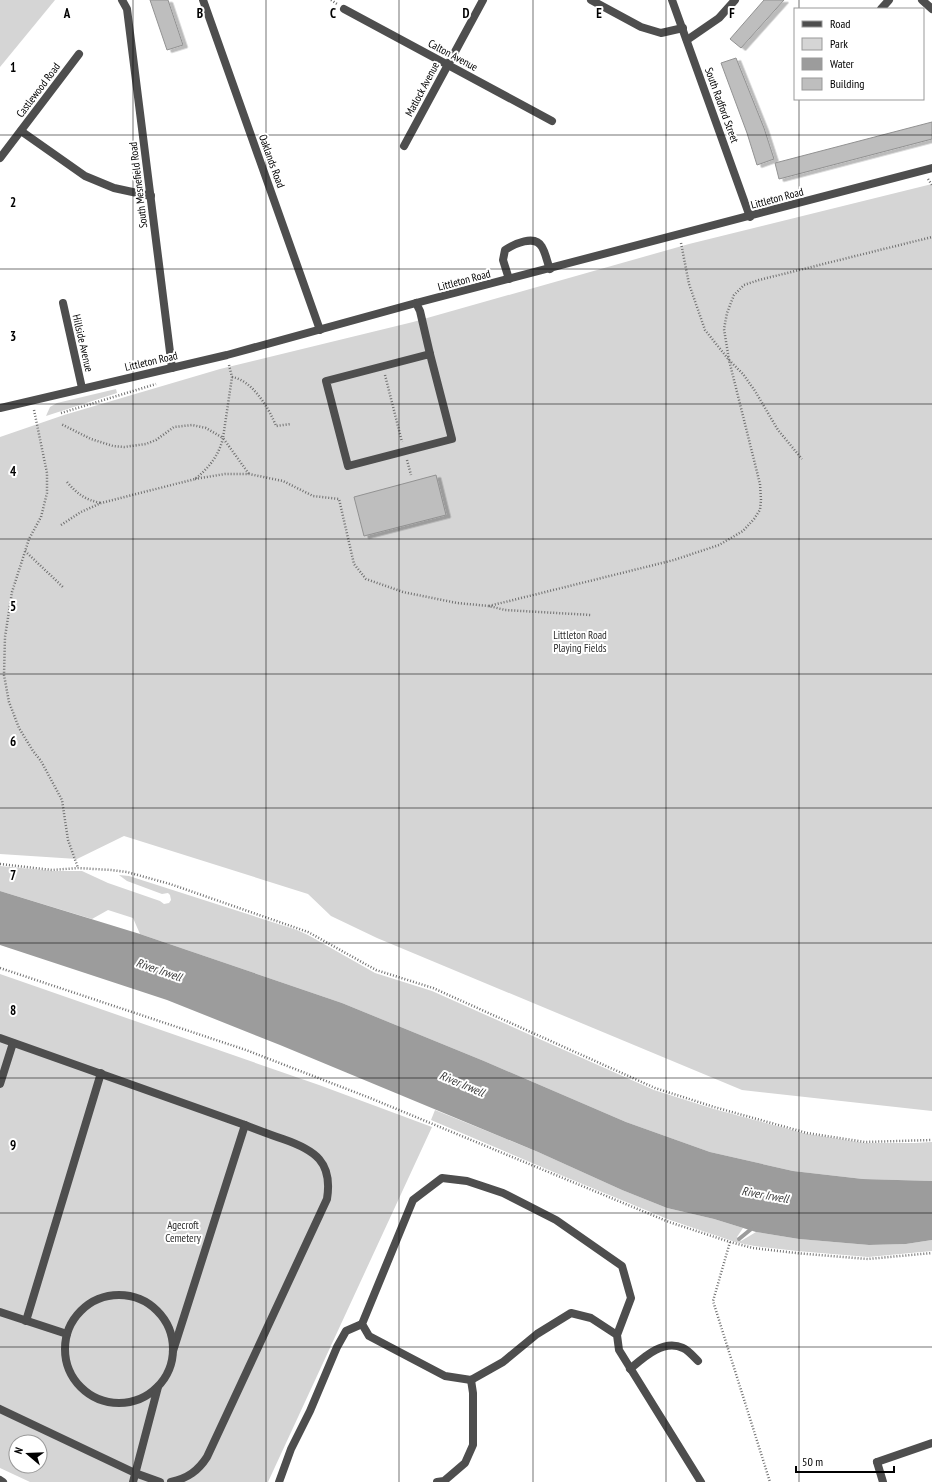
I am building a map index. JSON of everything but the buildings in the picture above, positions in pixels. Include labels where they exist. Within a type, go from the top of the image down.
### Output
[{"type":"street","name":"South Mesnefield Road","points":[[122,0],[127,9],[172,368]]},
{"type":"street","name":"Oaklands Road","points":[[203,0],[320,330]]},
{"type":"street","name":"Matlock Avenue","points":[[404,146],[483,0]]},
{"type":"street","points":[[591,0],[647,29],[661,33],[683,28]]},
{"type":"street","name":"South Radford Street","points":[[672,0],[750,217]]},
{"type":"street","points":[[687,40],[719,18],[735,0]]},
{"type":"street","points":[[882,8],[889,0]]},
{"type":"street","points":[[922,0],[932,9]]},
{"type":"street","name":"Calton Avenue","points":[[344,9],[552,121]]},
{"type":"street","name":"Castlewood Road","points":[[0,158],[79,54]]},
{"type":"street","points":[[21,131],[85,176],[114,188],[150,196]]},
{"type":"street","name":"Littleton Road","points":[[0,408],[227,355],[932,168]]},
{"type":"street","points":[[509,279],[503,260],[505,250],[519,243],[534,242],[540,244],[543,248],[550,269]]},
{"type":"street","name":"Hillside Avenue","points":[[63,303],[82,388]]},
{"type":"street","points":[[416,304],[420,311],[452,439],[348,466],[326,381],[430,354]]},
{"type":"street","points":[[0,1038],[302,1146],[315,1155],[327,1175],[328,1183],[326,1199],[207,1457],[200,1467],[190,1475],[171,1482]]},
{"type":"street","points":[[0,1084],[13,1042]]},
{"type":"street","points":[[26,1321],[100,1073]]},
{"type":"street","points":[[173,1351],[170,1330],[157,1311],[139,1298],[117,1295],[106,1296],[90,1303],[78,1314],[71,1323],[65,1344],[65,1355],[69,1370],[77,1384],[93,1397],[103,1401],[122,1403],[142,1398],[158,1387],[164,1380],[169,1371],[173,1351],[246,1125]]},
{"type":"street","points":[[280,1482],[291,1449],[346,1331],[362,1324],[413,1200],[442,1178],[467,1181],[503,1193],[556,1220],[622,1266],[631,1298],[616,1335],[619,1350],[701,1482]]},
{"type":"street","points":[[0,1312],[67,1334]]},
{"type":"street","points":[[362,1324],[369,1336],[445,1376],[471,1380],[503,1362],[537,1334],[571,1313],[591,1318],[616,1335]]},
{"type":"street","points":[[630,1369],[648,1353],[668,1346],[684,1348],[698,1361]]},
{"type":"street","points":[[437,1482],[444,1481],[465,1463],[473,1445],[471,1380]]},
{"type":"street","points":[[133,1482],[158,1387]]},
{"type":"street","points":[[0,1409],[135,1473],[160,1482]]},
{"type":"street","points":[[883,1482],[877,1462],[932,1443]]},
{"type":"path","points":[[679,235],[690,284],[705,330],[729,360],[743,374],[778,430],[802,459]]},
{"type":"path","points":[[489,606],[674,560],[719,545],[743,531],[760,510],[761,500],[760,484],[729,360],[724,328],[726,313],[734,295],[744,285],[759,280],[932,237]]},
{"type":"path","points":[[195,479],[203,473],[214,460],[223,438],[232,377],[227,355]]},
{"type":"path","points":[[383,367],[411,475]]},
{"type":"path","points":[[232,377],[242,380],[258,395],[272,415],[276,426],[291,424]]},
{"type":"path","points":[[61,413],[158,383]]},
{"type":"path","points":[[32,400],[47,473],[47,493],[41,517],[29,539],[18,572],[8,613],[3,661],[9,702],[19,728],[41,761],[62,800],[68,840],[78,868]]},
{"type":"path","points":[[61,424],[91,439],[113,446],[146,444],[156,440],[174,427],[192,425],[206,428],[223,438],[249,474]]},
{"type":"path","points":[[61,525],[81,512],[101,503],[195,479],[225,474],[249,474],[284,481],[313,496],[339,499],[354,564],[366,579],[410,593],[456,603],[489,606],[505,610],[591,615]]},
{"type":"path","points":[[67,482],[81,496],[101,503]]},
{"type":"path","points":[[25,551],[64,588]]},
{"type":"path","points":[[0,864],[52,870],[78,868],[127,872],[170,884],[308,932],[376,970],[433,988],[654,1088],[707,1105],[807,1133],[865,1142],[932,1140]]},
{"type":"path","points":[[0,968],[246,1050],[370,1098],[669,1222],[730,1242],[753,1248],[868,1259],[932,1253]]},
{"type":"path","points":[[730,1242],[712,1301],[770,1482]]},
{"type":"green space","points":[[0,0],[55,0],[0,67]]},
{"type":"green space","name":"Littleton Road Playing Fields","points":[[932,184],[932,1111],[742,1090],[377,938],[331,916],[308,894],[124,836],[77,859],[0,854],[0,437],[64,415],[220,369],[413,322],[689,244]]},
{"type":"green space","points":[[116,389],[117,393],[46,416],[50,407],[57,403]]},
{"type":"green space","points":[[0,866],[53,871],[82,871],[108,883],[160,901],[164,904],[169,903],[171,900],[168,893],[162,894],[127,881],[119,875],[129,876],[297,930],[375,973],[432,991],[654,1090],[714,1109],[807,1134],[865,1143],[932,1142],[932,1181],[863,1179],[793,1171],[710,1152],[626,1122],[484,1061],[342,1003],[140,934],[133,918],[108,910],[92,919],[0,891]]},
{"type":"green space","name":"Agecroft Cemetery","points":[[0,974],[319,1085],[432,1127],[268,1482],[30,1482],[13,1474],[48,1474],[48,1434],[8,1434],[8,1472],[0,1468]]},
{"type":"green space","points":[[435,1110],[538,1152],[622,1190],[667,1208],[714,1219],[743,1228],[737,1237],[741,1241],[756,1232],[799,1239],[869,1245],[906,1244],[932,1240],[932,1251],[868,1257],[797,1251],[754,1246],[735,1242],[670,1220],[431,1120]]},
{"type":"water","name":"River Irwell","points":[[0,891],[140,934],[342,1003],[484,1061],[626,1122],[710,1152],[793,1171],[863,1179],[932,1181],[932,1240],[906,1244],[869,1245],[799,1239],[756,1232],[714,1219],[667,1208],[622,1190],[538,1152],[167,1000],[0,945]]},
{"type":"waterway","points":[[739,1239],[750,1230],[751,1227]]}]
